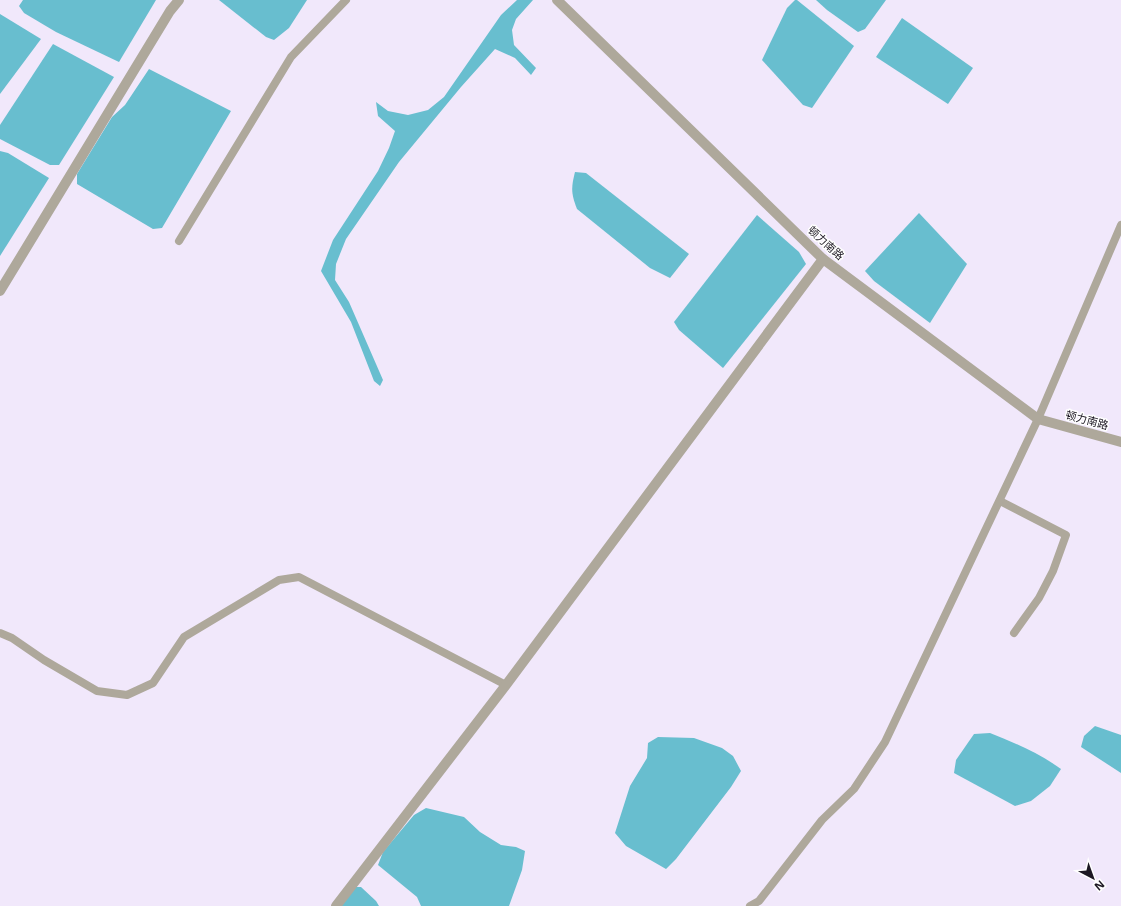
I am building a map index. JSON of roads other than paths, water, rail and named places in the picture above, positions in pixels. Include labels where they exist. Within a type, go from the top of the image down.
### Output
[{"type":"street","points":[[0,291],[165,18],[179,0]]},
{"type":"street","points":[[179,241],[291,57],[346,0]]},
{"type":"street","name":"顿力南路","points":[[557,0],[823,259],[1038,419],[1121,442]]},
{"type":"street","points":[[750,906],[759,901],[822,820],[854,789],[885,742],[1038,419],[1121,224]]},
{"type":"street","points":[[336,906],[506,685],[823,259]]},
{"type":"street","points":[[1000,501],[1066,535],[1053,571],[1039,598],[1014,633]]},
{"type":"street","points":[[0,634],[12,638],[44,660],[97,691],[127,695],[153,683],[184,637],[279,580],[299,577],[506,685]]},
{"type":"water","points":[[23,0],[156,0],[119,62],[56,32],[24,13],[19,6]]},
{"type":"water","points":[[219,0],[307,0],[289,28],[274,40],[266,37]]},
{"type":"water","points":[[517,0],[533,0],[516,19],[512,30],[514,45],[536,68],[531,75],[515,58],[495,49],[461,87],[399,162],[346,239],[336,264],[335,280],[349,302],[383,380],[380,386],[374,381],[351,322],[321,271],[333,240],[378,171],[395,131],[378,116],[376,102],[388,111],[408,115],[428,110],[444,97],[501,15]]},
{"type":"water","points":[[795,0],[797,0],[854,46],[812,108],[803,105],[762,60],[787,8]]},
{"type":"water","points":[[816,0],[886,0],[865,29],[858,32],[827,10]]},
{"type":"water","points":[[0,14],[41,39],[0,94]]},
{"type":"water","points":[[902,18],[973,68],[948,104],[876,57]]},
{"type":"water","points":[[53,44],[114,77],[59,165],[50,165],[0,139],[0,125]]},
{"type":"water","points":[[149,69],[231,111],[162,228],[153,229],[77,184],[77,174],[112,117],[125,105]]},
{"type":"water","points":[[0,151],[8,153],[49,178],[0,256]]},
{"type":"water","points":[[575,172],[586,173],[689,254],[670,278],[650,268],[577,209],[572,190]]},
{"type":"water","points":[[919,213],[967,264],[930,323],[874,281],[865,271]]},
{"type":"water","points":[[757,215],[799,252],[806,264],[723,368],[679,330],[674,322]]},
{"type":"water","points":[[1095,726],[1121,735],[1121,773],[1081,747],[1084,736]]},
{"type":"water","points":[[990,733],[1035,753],[1061,769],[1050,786],[1031,801],[1015,806],[954,773],[956,760],[974,734]]},
{"type":"water","points":[[658,737],[694,738],[722,748],[733,756],[741,771],[731,787],[676,859],[666,869],[626,846],[615,833],[630,786],[647,758],[648,743]]},
{"type":"water","points":[[426,808],[464,817],[480,832],[501,845],[516,847],[525,851],[522,870],[509,906],[421,906],[417,897],[378,865],[383,852],[414,815]]},
{"type":"water","points":[[349,887],[361,887],[376,901],[379,906],[333,906]]}]
